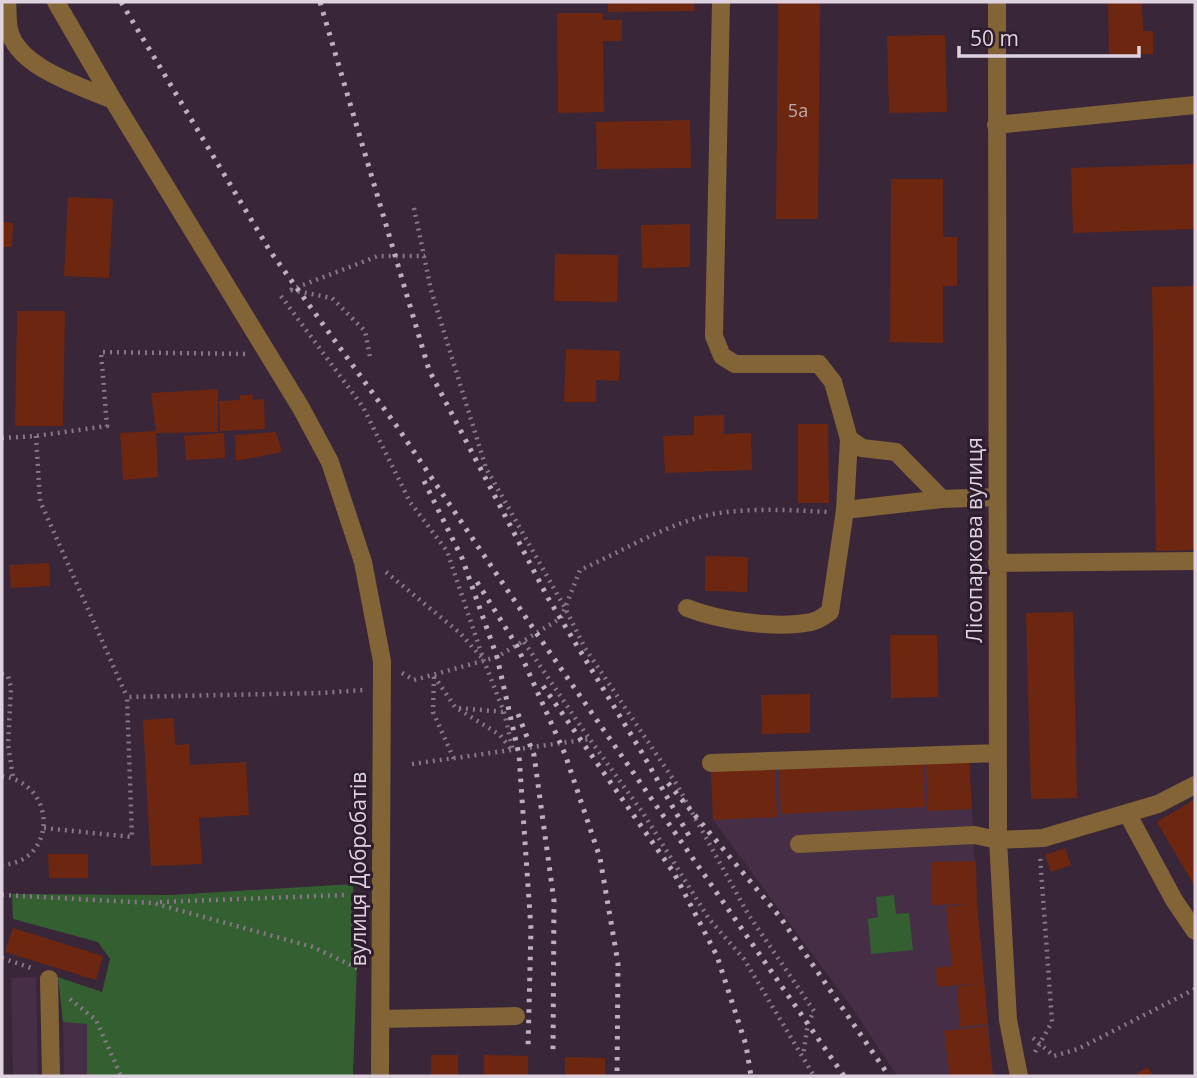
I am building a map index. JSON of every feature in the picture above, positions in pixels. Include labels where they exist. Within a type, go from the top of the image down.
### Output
[{"type":"street","points":[[7,2],[9,30],[17,47],[29,60],[113,100]]},
{"type":"street","name":"вулиця Добробатів","points":[[56,2],[330,462],[359,550],[382,662],[380,1076]]},
{"type":"street","points":[[687,608],[732,620],[792,624],[814,622],[831,612],[845,509],[849,439],[833,382],[819,364],[735,364],[722,356],[714,336],[722,2]]},
{"type":"street","name":"Лісопаркова вулиця","points":[[997,2],[998,840],[1011,1036],[1019,1076]]},
{"type":"street","points":[[996,125],[1195,105]]},
{"type":"street","points":[[849,439],[862,448],[896,452],[942,499]]},
{"type":"street","points":[[845,509],[942,499],[997,497]]},
{"type":"street","points":[[997,563],[1195,561]]},
{"type":"street","points":[[711,763],[998,753]]},
{"type":"street","points":[[799,844],[974,835],[998,840],[1038,838],[1158,804],[1195,785]]},
{"type":"street","points":[[1127,813],[1174,900],[1195,931]]},
{"type":"street","points":[[50,979],[51,1076]]},
{"type":"street","points":[[381,1018],[516,1016]]},
{"type":"path","points":[[414,208],[431,290],[486,468],[585,648],[677,785],[748,914],[814,1011],[808,1023],[803,1056]]},
{"type":"path","points":[[370,356],[365,331],[332,298],[290,290],[378,256],[425,256]]},
{"type":"path","points":[[281,296],[363,407],[410,502],[447,551],[504,712],[513,751]]},
{"type":"path","points":[[2,438],[107,426],[101,352],[268,354]]},
{"type":"path","points":[[36,436],[40,501],[127,697],[132,837],[44,828]]},
{"type":"path","points":[[382,662],[414,680],[497,657],[561,618],[580,570],[678,524],[718,513],[772,510],[829,512],[845,509]]},
{"type":"path","points":[[359,550],[460,633],[484,661]]},
{"type":"path","points":[[524,642],[643,813],[709,919],[744,959],[814,1076]]},
{"type":"path","points":[[2,674],[8,676],[11,688],[8,745],[13,777]]},
{"type":"path","points":[[433,676],[455,707],[500,735],[513,751]]},
{"type":"path","points":[[433,676],[433,712],[454,759]]},
{"type":"path","points":[[127,697],[320,694],[382,689]]},
{"type":"path","points":[[455,707],[504,712]]},
{"type":"path","points":[[412,764],[590,739]]},
{"type":"path","points":[[2,776],[13,777],[34,791],[44,815],[44,828],[32,852],[20,860],[2,865]]},
{"type":"path","points":[[1034,1055],[1052,1022],[1038,838]]},
{"type":"path","points":[[2,895],[153,902],[345,895]]},
{"type":"path","points":[[153,902],[313,947],[381,979]]},
{"type":"path","points":[[1011,1036],[1034,1038],[1054,1056],[1078,1049],[1195,989]]},
{"type":"shaded area","points":[[969,760],[977,904],[993,1076],[897,1076],[853,1009],[713,820],[711,771]]},
{"type":"shaded area","points":[[36,977],[38,1076],[13,1076],[11,978]]},
{"type":"shaded area","points":[[63,1022],[87,1023],[87,1076],[64,1076]]},
{"type":"green space","points":[[353,884],[357,963],[353,1076],[87,1076],[87,1024],[63,1022],[58,977],[102,992],[110,959],[98,942],[13,919],[12,894],[171,895]]},
{"type":"green space","points":[[894,895],[896,914],[909,913],[913,950],[871,954],[868,919],[878,917],[876,897]]},
{"type":"building","points":[[608,2],[694,2],[695,11],[608,12]]},
{"type":"building","points":[[778,2],[820,2],[818,219],[776,219]]},
{"type":"building","points":[[1108,2],[1142,2],[1143,31],[1153,31],[1153,54],[1109,55]]},
{"type":"building","points":[[557,13],[603,13],[603,20],[622,20],[622,41],[603,41],[604,112],[558,113]]},
{"type":"building","points":[[945,35],[947,112],[889,113],[887,36]]},
{"type":"building","points":[[690,120],[691,168],[597,169],[596,122]]},
{"type":"building","points":[[1195,164],[1195,229],[1073,233],[1071,168]]},
{"type":"building","points":[[891,179],[943,179],[943,237],[957,237],[957,286],[943,286],[943,343],[890,342]]},
{"type":"building","points":[[68,197],[113,199],[109,278],[64,276]]},
{"type":"building","points":[[2,222],[13,223],[12,247],[2,247]]},
{"type":"building","points":[[690,224],[690,267],[642,268],[641,225]]},
{"type":"building","points":[[555,254],[618,255],[617,302],[554,301]]},
{"type":"building","points":[[1195,286],[1195,550],[1156,551],[1152,287]]},
{"type":"building","points":[[17,311],[65,311],[63,426],[15,426]]},
{"type":"building","points":[[566,349],[620,351],[619,381],[596,380],[596,402],[564,402]]},
{"type":"building","points":[[218,389],[218,432],[156,433],[151,393]]},
{"type":"building","points":[[240,395],[252,395],[253,400],[264,399],[265,429],[220,431],[219,401],[240,400]]},
{"type":"building","points":[[724,415],[724,434],[751,433],[752,470],[665,473],[663,436],[694,435],[694,416]]},
{"type":"building","points":[[798,424],[828,424],[829,503],[798,503]]},
{"type":"building","points":[[156,431],[158,477],[123,480],[120,433]]},
{"type":"building","points":[[276,432],[282,452],[236,461],[235,435]]},
{"type":"building","points":[[224,433],[225,458],[186,460],[184,436]]},
{"type":"building","points":[[705,556],[748,557],[747,592],[705,591]]},
{"type":"building","points":[[49,563],[50,586],[11,588],[9,565]]},
{"type":"building","points":[[1073,612],[1077,798],[1031,799],[1026,613]]},
{"type":"building","points":[[890,635],[937,635],[938,697],[891,698]]},
{"type":"building","points":[[810,694],[810,733],[762,734],[761,695]]},
{"type":"building","points":[[174,718],[175,745],[189,744],[190,765],[246,762],[249,815],[199,818],[202,864],[151,866],[143,720]]},
{"type":"building","points":[[969,760],[972,809],[928,811],[926,763]]},
{"type":"building","points":[[923,762],[925,807],[781,814],[779,769]]},
{"type":"building","points":[[775,767],[777,817],[713,820],[711,771]]},
{"type":"building","points":[[1195,799],[1195,887],[1157,822]]},
{"type":"building","points":[[1065,848],[1071,865],[1051,872],[1045,855]]},
{"type":"building","points":[[48,854],[88,854],[88,878],[49,878]]},
{"type":"building","points":[[976,861],[977,904],[988,1024],[960,1027],[957,987],[981,983],[937,987],[936,968],[952,966],[946,907],[970,904],[932,905],[931,862]]},
{"type":"building","points":[[13,928],[103,956],[96,980],[5,952]]},
{"type":"building","points":[[987,1026],[993,1076],[950,1076],[944,1031]]},
{"type":"building","points":[[431,1055],[458,1055],[458,1076],[431,1076]]},
{"type":"building","points":[[484,1055],[528,1056],[528,1076],[484,1076]]},
{"type":"building","points":[[565,1057],[605,1058],[605,1076],[565,1076]]},
{"type":"building","points":[[1148,1067],[1153,1076],[1132,1076]]},
{"type":"railway","points":[[121,2],[270,251],[398,428],[537,634],[844,1076]]},
{"type":"railway","points":[[320,2],[429,370],[548,598],[692,841]]},
{"type":"railway","points":[[424,481],[462,558],[497,657],[519,755],[531,929],[528,1048]]},
{"type":"railway","points":[[477,582],[517,646],[565,754],[600,858],[618,963],[617,1076]]},
{"type":"railway","points":[[543,686],[674,873],[717,956],[746,1045],[751,1076]]},
{"type":"railway","points":[[518,714],[534,755],[554,901],[553,1052]]},
{"type":"railway","points":[[668,783],[780,917],[889,1076]]}]
